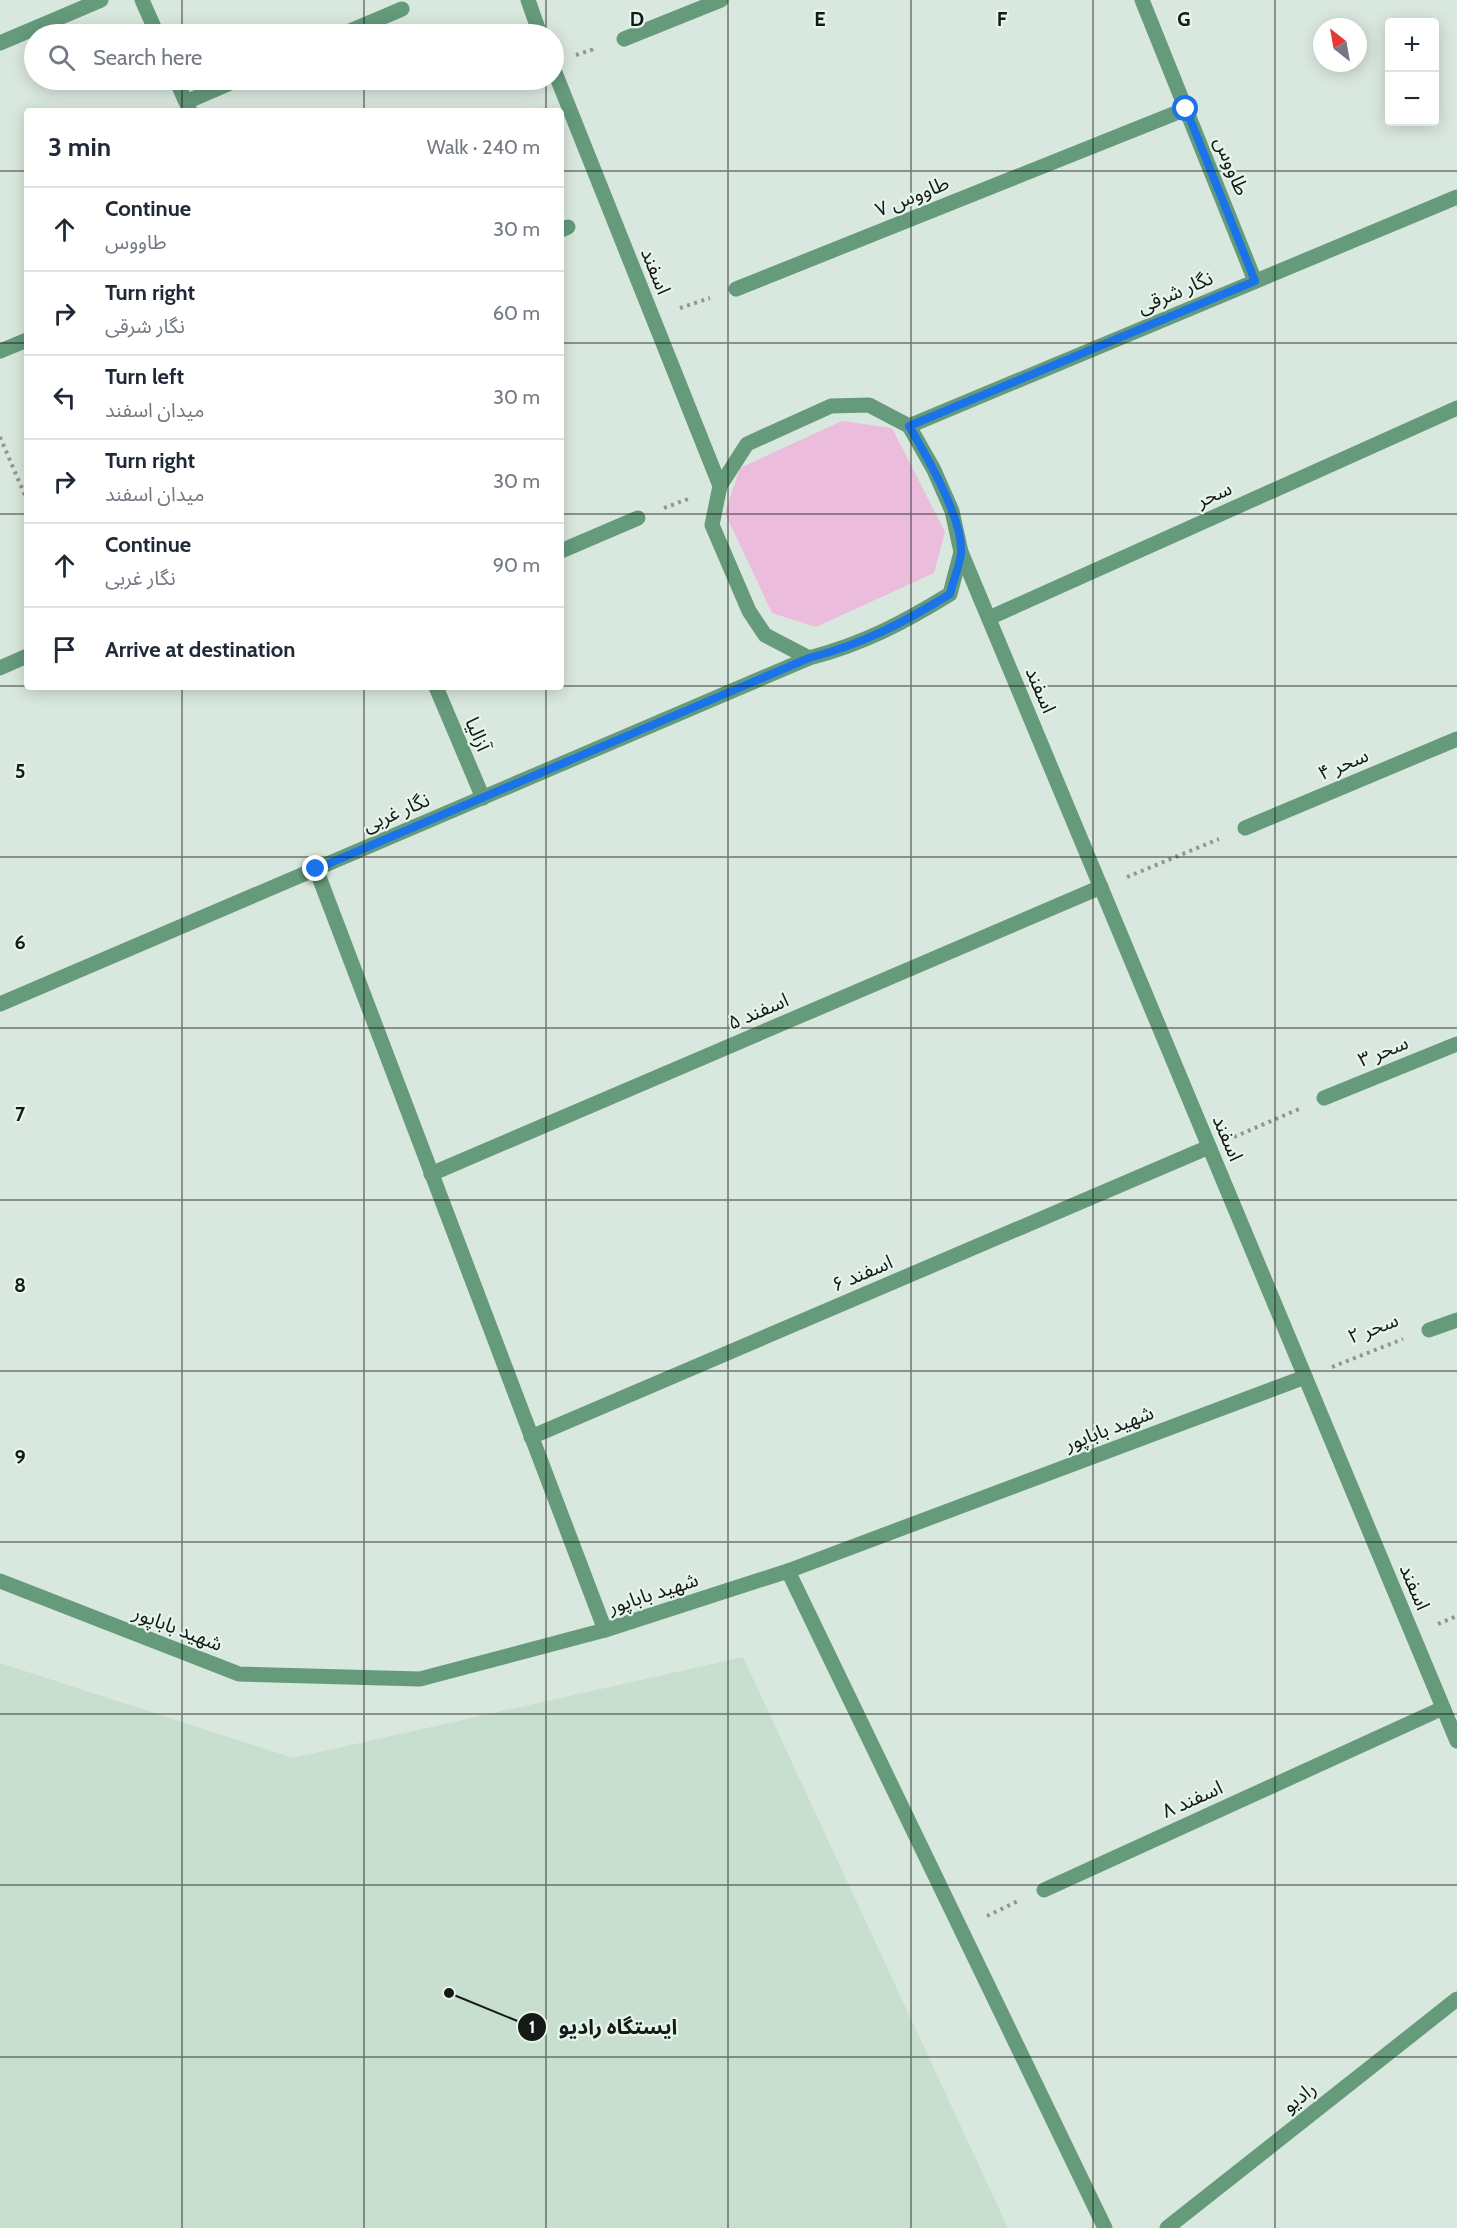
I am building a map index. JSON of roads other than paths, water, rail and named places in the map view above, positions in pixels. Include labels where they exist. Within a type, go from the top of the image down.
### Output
[{"type":"street","points":[[44,24],[100,0]]},
{"type":"street","points":[[142,0],[153,24]]},
{"type":"street","points":[[528,0],[536,24]]},
{"type":"street","points":[[624,39],[721,0]]},
{"type":"street","name":"طاووس","points":[[1142,0],[1255,281]]},
{"type":"street","points":[[367,24],[402,9]]},
{"type":"street","points":[[0,43],[24,33]]},
{"type":"street","points":[[181,90],[188,106],[218,90]]},
{"type":"street","name":"اسفند","points":[[562,90],[720,486]]},
{"type":"street","name":"طاووس ۷","points":[[736,289],[1186,109]]},
{"type":"street","name":"نگار شرقی","points":[[909,426],[1457,197]]},
{"type":"street","points":[[0,351],[24,341]]},
{"type":"street","points":[[809,658],[765,635],[749,611],[712,525],[720,486],[747,444],[831,406],[869,405],[909,426]]},
{"type":"street","name":"سحر","points":[[989,618],[1457,408]]},
{"type":"street","name":"اسفند","points":[[909,426],[934,470],[952,511],[961,552],[1457,1741]]},
{"type":"street","points":[[564,550],[638,518]]},
{"type":"street","name":"نگار غربی","points":[[0,1004],[809,658],[849,648],[899,625],[950,594],[961,552]]},
{"type":"street","points":[[0,668],[24,657]]},
{"type":"street","name":"آزالیا","points":[[437,690],[483,798]]},
{"type":"street","name":"سحر ۴","points":[[1245,828],[1457,739]]},
{"type":"street","points":[[316,869],[605,1630]]},
{"type":"street","name":"اسفند ۵","points":[[431,1174],[1101,887]]},
{"type":"street","name":"سحر ۳","points":[[1324,1098],[1457,1044]]},
{"type":"street","name":"اسفند ۶","points":[[531,1437],[1209,1147]]},
{"type":"street","name":"سحر ۲","points":[[1429,1329],[1457,1320]]},
{"type":"street","name":"شهید باباپور","points":[[0,1581],[239,1674],[420,1679],[605,1630],[788,1571],[1305,1377]]},
{"type":"street","points":[[788,1571],[1105,2228]]},
{"type":"street","name":"اسفند ۸","points":[[1044,1890],[1443,1708]]},
{"type":"street","name":"رادیو","points":[[1167,2228],[1457,2000]]},
{"type":"place","name":"ایستگاه رادیو","points":[[449,1993]]}]
